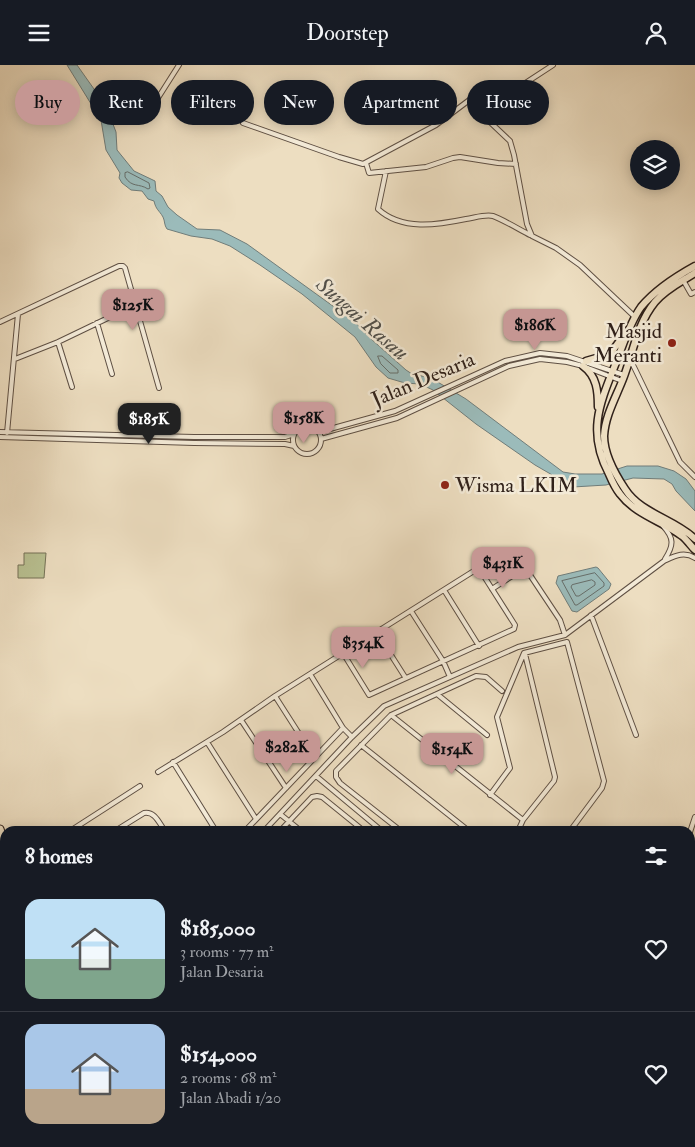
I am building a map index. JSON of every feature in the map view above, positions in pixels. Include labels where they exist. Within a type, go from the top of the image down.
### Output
[{"type":"main road","points":[[695,266],[664,284],[652,295],[610,355],[585,364],[596,385],[598,411],[596,436],[598,451],[626,490],[640,503],[687,531],[695,539]]},
{"type":"main road","points":[[695,273],[668,289],[647,313],[639,329],[608,417],[604,436],[606,461],[618,493],[631,506],[682,536],[695,550]]},
{"type":"main road","points":[[598,411],[633,320]]},
{"type":"street","points":[[161,94],[180,65]]},
{"type":"street","points":[[530,80],[553,65]]},
{"type":"street","points":[[249,125],[339,157],[359,163],[366,163],[436,125],[467,103]]},
{"type":"street","points":[[494,125],[510,141],[528,230],[532,236]]},
{"type":"street","points":[[366,163],[369,173],[426,167],[460,157],[491,163],[516,164]]},
{"type":"street","points":[[386,171],[378,209],[388,217],[398,221],[436,225],[492,216],[556,248],[580,265],[633,320]]},
{"type":"street","points":[[0,322],[119,266],[123,266],[126,268],[160,389]]},
{"type":"street","points":[[683,280],[691,294],[695,292]]},
{"type":"street","points":[[15,359],[58,342],[135,305]]},
{"type":"street","points":[[6,438],[18,314]]},
{"type":"street","points":[[97,323],[112,374]]},
{"type":"street","points":[[58,342],[72,387]]},
{"type":"street","name":"Jalan Desaria","points":[[0,432],[194,437],[285,437],[294,434],[299,428],[307,426],[311,426],[319,432],[395,411],[505,361],[540,353],[567,356],[623,378]]},
{"type":"street","name":"Jalan Desaria","points":[[0,437],[285,444],[294,445],[299,452],[311,454],[317,450],[321,439],[397,418],[509,366],[540,359],[585,364]]},
{"type":"street","points":[[618,359],[633,365],[640,375],[680,462],[695,477]]},
{"type":"street","points":[[319,432],[321,439]]},
{"type":"street","points":[[294,434],[294,445]]},
{"type":"street","points":[[661,524],[670,535],[672,542],[671,551],[664,561]]},
{"type":"street","points":[[269,826],[352,737],[384,706],[518,647],[565,635],[664,561],[679,554],[686,554],[695,558]]},
{"type":"street","points":[[158,771],[208,742],[274,696],[477,569],[480,570],[516,625],[514,629],[369,695],[343,653]]},
{"type":"street","points":[[492,589],[523,569],[528,571],[562,625],[565,635]]},
{"type":"street","points":[[444,590],[479,645]]},
{"type":"street","points":[[411,611],[444,661],[450,677]]},
{"type":"street","points":[[591,615],[636,735]]},
{"type":"street","points":[[377,633],[405,677]]},
{"type":"street","points":[[524,653],[567,642],[604,781],[602,788],[574,826]]},
{"type":"street","points":[[490,795],[510,768],[497,717],[524,653]]},
{"type":"street","points":[[520,826],[555,777],[524,653]]},
{"type":"street","points":[[310,674],[343,727],[352,737]]},
{"type":"street","points":[[395,826],[337,781],[336,771],[391,715],[481,676],[486,677],[502,691]]},
{"type":"street","points":[[437,694],[487,735]]},
{"type":"street","points":[[274,696],[314,757]]},
{"type":"street","points":[[391,715],[523,821]]},
{"type":"street","points":[[241,720],[286,788]]},
{"type":"street","points":[[250,826],[343,727]]},
{"type":"street","points":[[208,742],[256,819]]},
{"type":"street","points":[[361,745],[462,826]]},
{"type":"street","points":[[173,762],[213,826]]},
{"type":"street","points":[[316,777],[376,826]]},
{"type":"street","points":[[78,826],[140,786]]},
{"type":"street","points":[[285,826],[312,797],[317,796],[322,797],[358,826]]},
{"type":"street","points":[[123,826],[149,812],[154,815],[162,826]]},
{"type":"street","points":[[280,814],[294,826]]},
{"type":"green space","points":[[24,553],[46,553],[44,578],[18,578],[18,565],[24,565]]},
{"type":"water","points":[[67,65],[77,65],[90,83],[90,102],[80,86],[80,80],[76,80]]},
{"type":"water","points":[[102,125],[113,125],[116,132],[117,150],[134,171],[155,181],[156,191],[162,196],[168,207],[177,215],[197,229],[220,230],[247,244],[355,322],[406,370],[412,374],[431,378],[466,399],[563,472],[602,474],[627,466],[658,466],[674,471],[686,479],[695,491],[695,511],[672,484],[664,479],[633,478],[606,485],[573,487],[535,465],[476,424],[433,390],[420,384],[405,383],[388,378],[376,367],[355,337],[302,294],[260,265],[230,246],[212,239],[191,236],[167,229],[154,201],[148,199],[142,191],[131,190],[122,183],[119,178],[120,173],[106,150]]},
{"type":"water","points":[[596,567],[611,584],[609,589],[577,612],[572,611],[556,583],[558,576]]},
{"type":"place","name":"Masjid Meranti","points":[[672,343]]},
{"type":"place","name":"Wisma LKIM","points":[[445,485]]},
{"type":"water label","name":"Sungai Rasau","points":[[363,318]]}]
